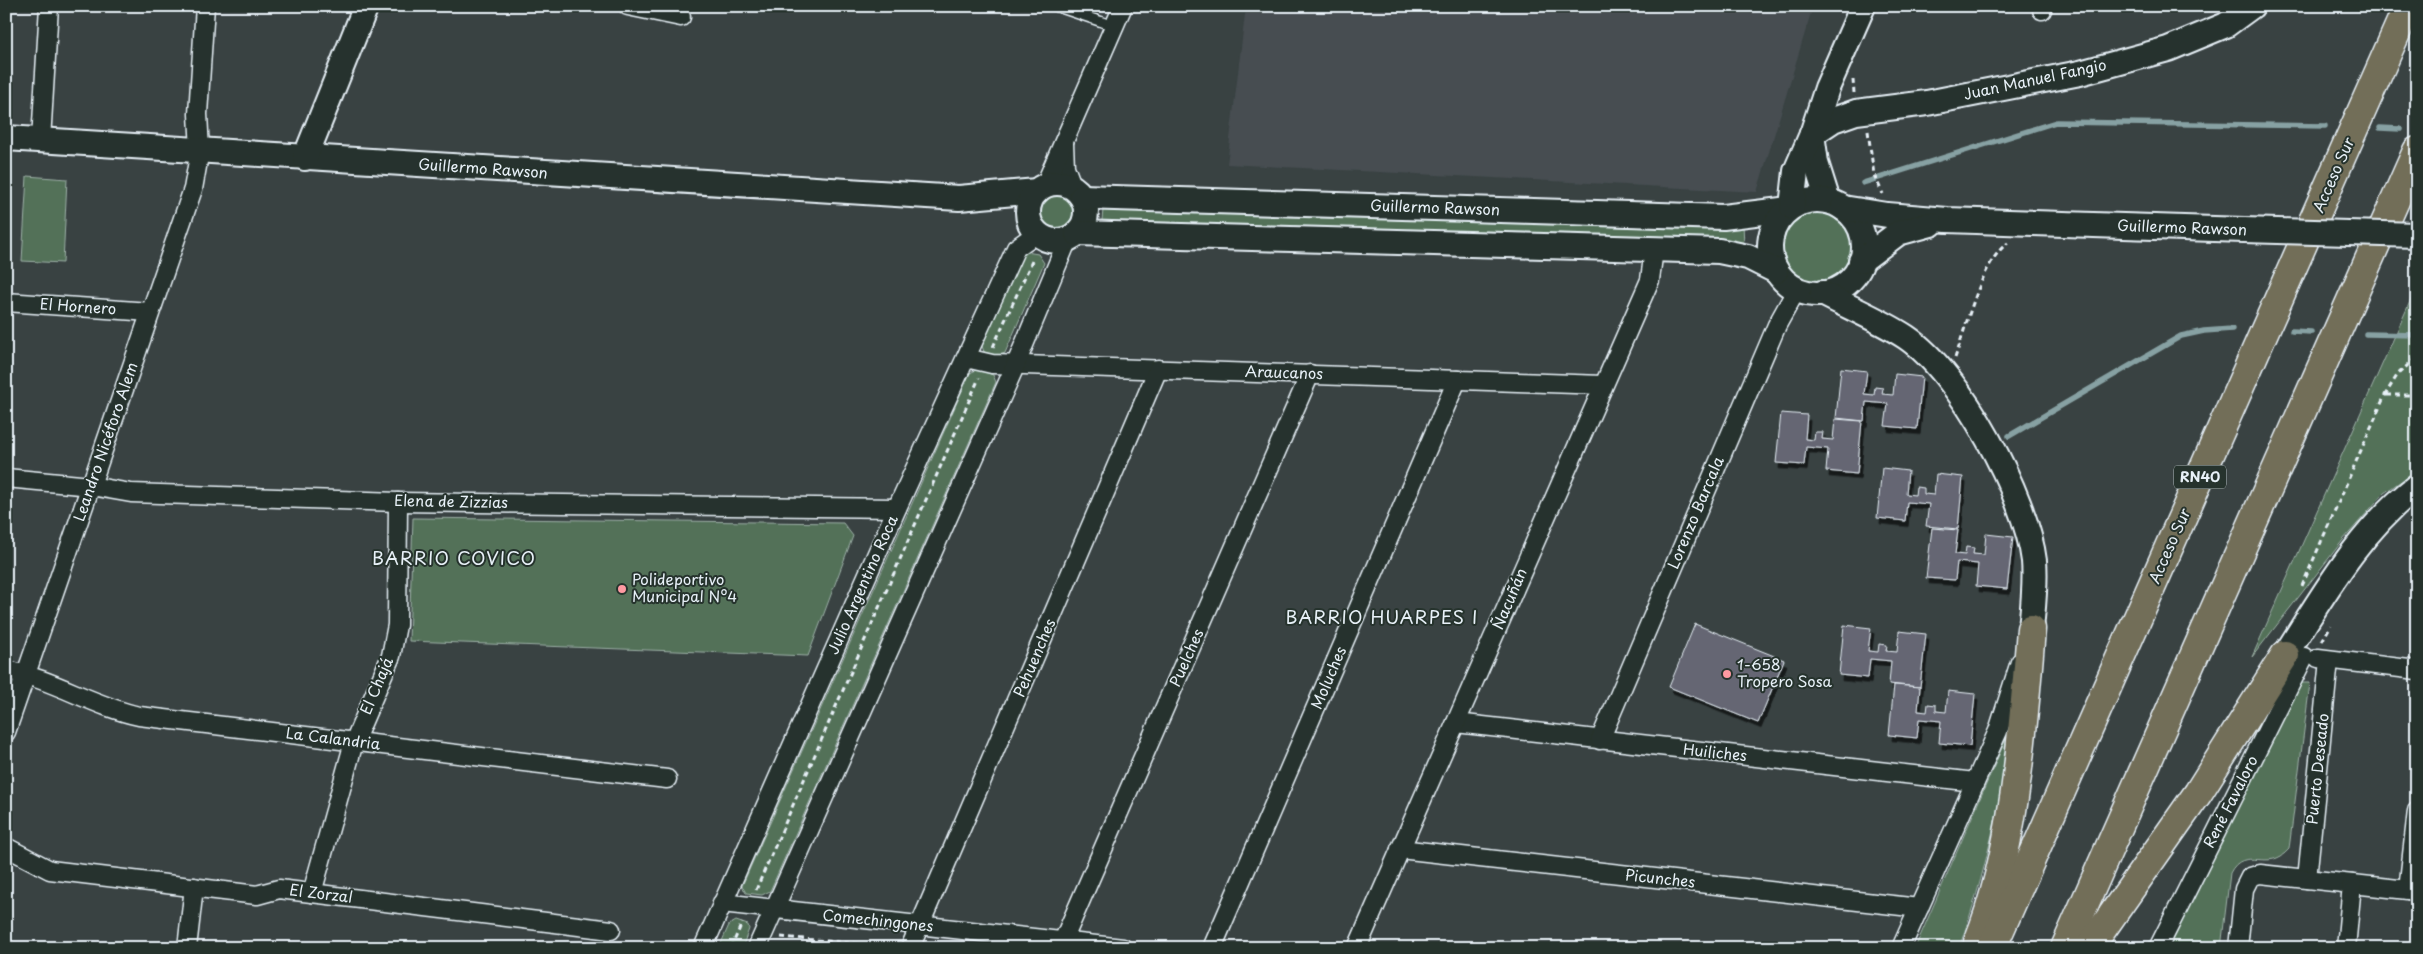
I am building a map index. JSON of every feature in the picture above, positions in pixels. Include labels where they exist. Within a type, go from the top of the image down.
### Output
[{"type":"highway","name":"Acceso Sur","points":[[1992,948],[2408,6]]},
{"type":"highway","points":[[2065,948],[2417,150]]},
{"type":"highway","points":[[1976,948],[1983,930],[2006,839],[2022,733],[2031,629]]},
{"type":"highway","points":[[2089,948],[2294,656]]},
{"type":"main road","points":[[305,158],[366,6]]},
{"type":"main road","points":[[1790,208],[1796,171],[1812,134],[1826,88],[1863,6]]},
{"type":"main road","name":"Juan Manuel Fangio","points":[[1812,134],[1834,120],[1856,112],[1927,103],[2080,72],[2168,48],[2226,25],[2252,6]]},
{"type":"main road","points":[[1812,134],[1816,163],[1835,204],[1855,220],[1862,233],[1864,247],[1861,261],[1855,274],[1844,285],[1822,293],[1811,293],[1797,289],[1785,282],[1776,271],[1771,259],[1772,234],[1779,219],[1790,208],[1807,201],[1835,204]]},
{"type":"main road","name":"Guillermo Rawson","points":[[6,138],[959,198],[1040,189]]},
{"type":"main road","points":[[1072,236],[1082,227],[1086,212],[1077,192],[1059,183],[1040,189],[1029,205],[1033,223],[1052,241],[1072,236],[1654,249],[1732,253],[1760,262],[1776,271]]},
{"type":"main road","name":"Guillermo Rawson","points":[[1077,192],[1723,217],[1790,208]]},
{"type":"main road","name":"Guillermo Rawson","points":[[959,198],[1033,223]]},
{"type":"main road","name":"Guillermo Rawson","points":[[1835,204],[1887,215],[1947,220],[2417,235]]},
{"type":"main road","name":"Guillermo Rawson","points":[[1861,261],[1898,233],[1947,220]]},
{"type":"main road","points":[[1822,293],[1907,338],[1945,376],[1994,450],[2011,483],[2027,525],[2034,561],[2035,590],[2031,629]]},
{"type":"main road","name":"René Favaloro","points":[[2294,656],[2356,545],[2395,503],[2417,486]]},
{"type":"street","points":[[41,140],[50,6]]},
{"type":"street","name":"Leandro Nicéforo Alem","points":[[6,732],[28,674],[193,189],[200,150],[198,114],[205,6]]},
{"type":"street","points":[[628,6],[681,17]]},
{"type":"street","points":[[1040,189],[1123,6]]},
{"type":"street","points":[[1064,136],[1065,167],[1077,192]]},
{"type":"street","name":"Julio Argentino Roca","points":[[703,948],[896,508],[1016,248],[1033,223]]},
{"type":"street","points":[[760,941],[1072,236]]},
{"type":"street","name":"Ñacuñán","points":[[1357,948],[1650,280],[1654,249]]},
{"type":"street","name":"Lorenzo Barcala","points":[[1600,740],[1777,324],[1797,289]]},
{"type":"street","name":"El Hornero","points":[[6,302],[150,312]]},
{"type":"street","name":"Araucanos","points":[[966,358],[986,362],[1016,364],[1603,385]]},
{"type":"street","name":"Pehuenches","points":[[910,948],[1158,369]]},
{"type":"street","name":"Puelches","points":[[1063,941],[1310,374]]},
{"type":"street","name":"Moluches","points":[[1212,948],[1457,380]]},
{"type":"street","name":"Elena de Zizzias","points":[[6,478],[91,486],[131,493],[398,502],[896,508]]},
{"type":"street","name":"El Chajá","points":[[312,893],[354,742],[391,656],[397,626],[398,502]]},
{"type":"street","points":[[1901,948],[1998,731],[2031,629]]},
{"type":"street","points":[[2294,656],[2417,670]]},
{"type":"street","name":"René Favaloro","points":[[2158,948],[2294,656]]},
{"type":"street","name":"Puerto Deseado","points":[[2307,879],[2329,660]]},
{"type":"street","name":"La Calandria","points":[[6,670],[28,674],[134,715],[667,779]]},
{"type":"street","name":"Huiliches","points":[[1456,723],[1975,782]]},
{"type":"street","points":[[2238,948],[2244,889],[2250,877],[2260,874],[2412,891],[2417,811]]},
{"type":"street","name":"El Zorzal","points":[[6,848],[50,870],[257,895],[279,889],[611,930]]},
{"type":"street","name":"Picunches","points":[[1400,850],[1919,908]]},
{"type":"street","points":[[2346,948],[2352,884]]},
{"type":"street","points":[[187,948],[194,887]]},
{"type":"street","name":"Comechingones","points":[[722,903],[1123,948]]},
{"type":"lane","points":[[1055,6],[1114,26]]},
{"type":"path","points":[[1874,175],[1880,189]]},
{"type":"path","points":[[1945,376],[1955,358],[1989,264],[2000,248],[2015,239]]},
{"type":"path","points":[[1024,259],[1039,262]]},
{"type":"path","points":[[731,948],[986,362],[1032,261]]},
{"type":"path","points":[[2385,395],[2417,395]]},
{"type":"path","points":[[730,934],[737,934],[760,941],[902,948]]},
{"type":"shaded area","points":[[1246,6],[1813,6],[1757,192],[1227,164]]},
{"type":"green space","points":[[27,176],[67,179],[63,263],[22,261]]},
{"type":"green space","points":[[1053,191],[1061,191],[1072,197],[1078,212],[1072,227],[1061,233],[1053,233],[1042,227],[1036,216],[1036,208],[1042,197]]},
{"type":"green space","points":[[1105,207],[1743,223],[1744,246],[1105,224],[1102,220]]},
{"type":"green space","points":[[1817,210],[1837,216],[1847,226],[1853,246],[1847,266],[1837,276],[1817,282],[1797,276],[1787,266],[1781,246],[1787,226],[1797,216]]},
{"type":"green space","points":[[1026,252],[1038,254],[1044,263],[1005,353],[998,356],[984,352],[982,346],[1021,256]]},
{"type":"green space","points":[[2417,286],[2417,470],[2384,493],[2343,540],[2252,657]]},
{"type":"green space","points":[[978,369],[993,375],[996,382],[770,891],[762,895],[746,893],[742,886],[970,373]]},
{"type":"green space","name":"Polideportivo Municipal Nº4","points":[[413,518],[843,523],[853,536],[808,656],[409,641]]},
{"type":"green space","points":[[2301,683],[2310,683],[2289,849],[2281,856],[2273,859],[2250,859],[2243,861],[2236,865],[2230,873],[2221,948],[2169,948],[2207,867]]},
{"type":"green space","points":[[2012,725],[2003,782],[1991,838],[1977,893],[1959,948],[1915,948]]},
{"type":"green space","points":[[736,921],[748,925],[749,929],[742,948],[719,948],[729,925]]},
{"type":"building","points":[[1841,368],[1867,371],[1864,394],[1874,395],[1875,387],[1883,388],[1882,394],[1893,395],[1895,374],[1922,377],[1917,429],[1885,426],[1888,404],[1866,402],[1864,421],[1836,418]]},
{"type":"building","points":[[1781,413],[1807,415],[1805,439],[1814,440],[1815,432],[1823,432],[1822,439],[1833,440],[1835,419],[1862,421],[1857,474],[1826,471],[1828,449],[1806,447],[1804,465],[1776,463]]},
{"type":"building","points":[[1882,468],[1908,471],[1906,494],[1915,495],[1916,487],[1924,488],[1924,494],[1934,495],[1936,474],[1963,477],[1958,529],[1926,526],[1929,504],[1907,502],[1905,521],[1877,518]]},
{"type":"building","points":[[1932,528],[1958,530],[1955,554],[1965,555],[1966,547],[1974,548],[1973,554],[1984,555],[1986,534],[2013,537],[2007,589],[1976,586],[1978,564],[1957,562],[1955,580],[1926,578]]},
{"type":"building","name":"1-658 Tropero Sosa","points":[[1695,624],[1784,660],[1758,723],[1669,687]]},
{"type":"building","points":[[1844,625],[1871,628],[1868,651],[1878,652],[1879,644],[1887,645],[1886,651],[1897,652],[1899,631],[1926,634],[1920,687],[1889,684],[1891,661],[1870,659],[1868,678],[1839,675]]},
{"type":"building","points":[[1894,685],[1920,687],[1918,711],[1927,712],[1928,704],[1936,705],[1936,711],[1946,712],[1948,691],[1975,694],[1970,746],[1939,743],[1941,721],[1919,719],[1917,738],[1889,735]]},
{"type":"waterway","points":[[1863,183],[2056,122],[2325,126]]},
{"type":"waterway","points":[[2380,128],[2400,129]]},
{"type":"waterway","points":[[2009,436],[2181,336],[2204,331],[2232,329]]},
{"type":"waterway","points":[[2292,331],[2311,332]]},
{"type":"waterway","points":[[2366,334],[2417,335]]},
{"type":"place","name":"Polideportivo Municipal Nº4","points":[[622,589]]},
{"type":"place","name":"1-658 Tropero Sosa","points":[[1727,674]]},
{"type":"district","name":"BARRIO COVICO","points":[[454,559]]},
{"type":"district","name":"BARRIO HUARPES I","points":[[1382,618]]}]
